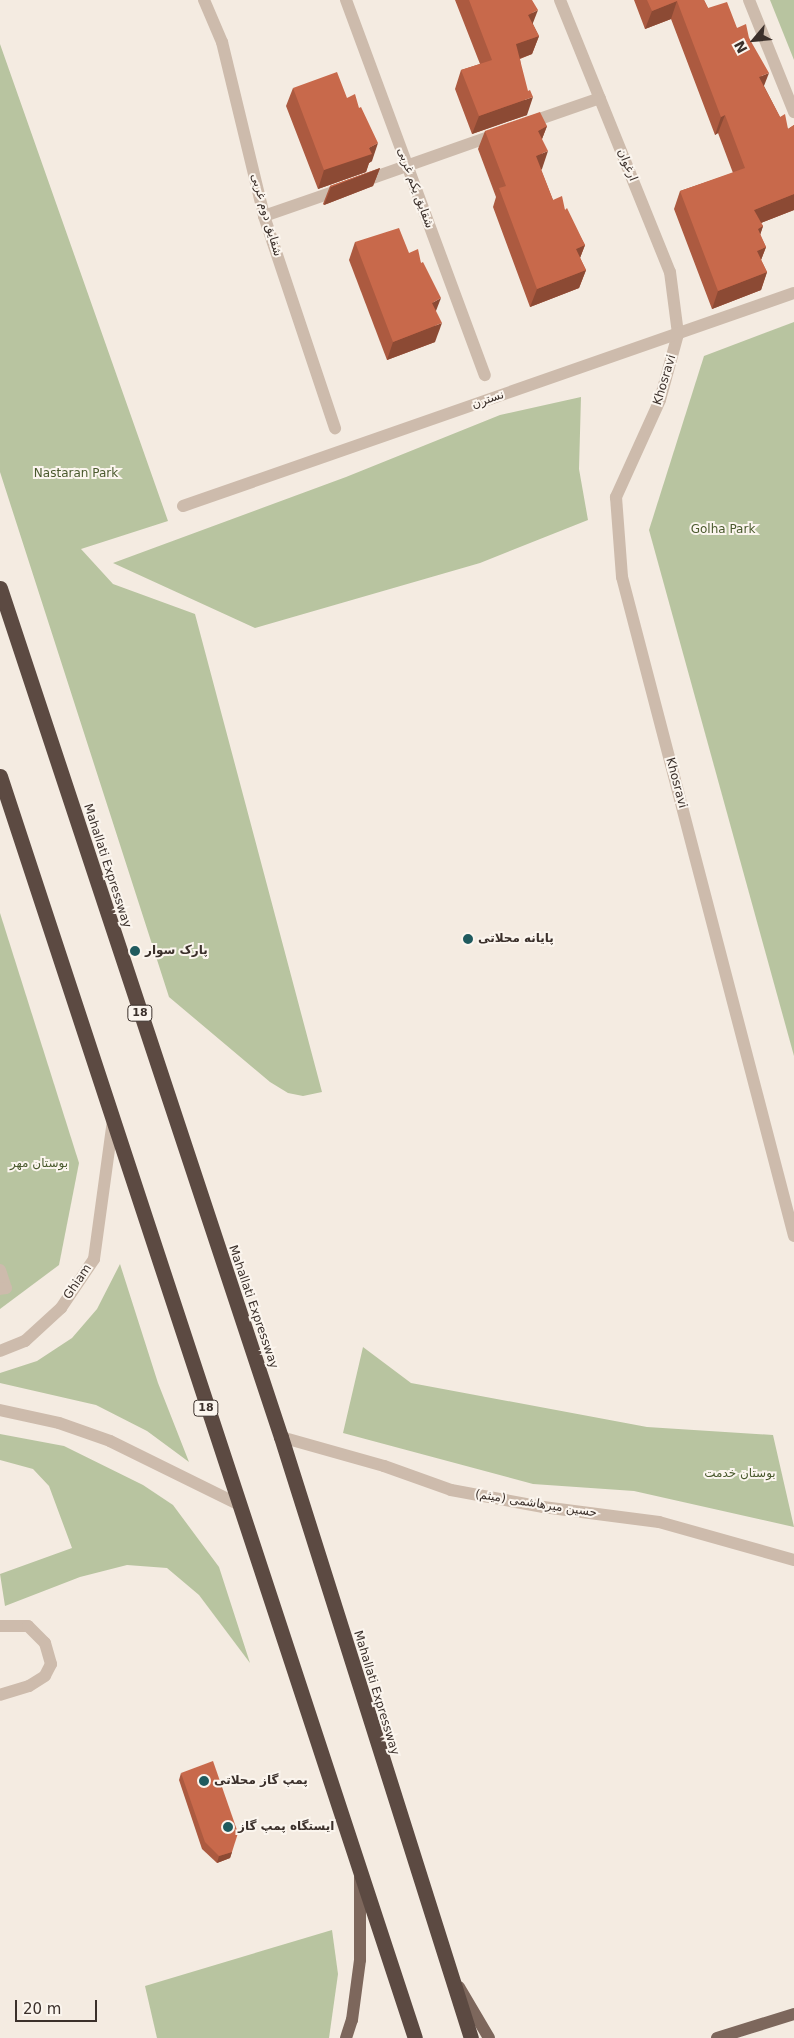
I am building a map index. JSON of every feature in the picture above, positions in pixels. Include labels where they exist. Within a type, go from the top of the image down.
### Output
[{"type":"highway","name":"Mahallati Expressway","points":[[0,588],[281,1437],[471,2038]]},
{"type":"highway","name":"18","points":[[0,776],[415,2038]]},
{"type":"main road","points":[[346,2038],[352,2020],[360,1960],[360,1870]]},
{"type":"main road","points":[[449,1970],[490,2038]]},
{"type":"main road","points":[[717,2038],[794,2014]]},
{"type":"street","name":"شقایق دوم غربی","points":[[204,0],[222,42],[264,216],[334,428]]},
{"type":"street","name":"شقایق یکم غربی","points":[[346,0],[484,376]]},
{"type":"street","name":"ارغوان","points":[[560,0],[670,272],[678,334]]},
{"type":"street","points":[[749,0],[794,112]]},
{"type":"street","points":[[264,216],[600,98]]},
{"type":"street","name":"نسترن","points":[[182,506],[794,293]]},
{"type":"street","name":"Khosravi","points":[[678,334],[660,400],[616,497],[622,577],[794,1236]]},
{"type":"street","name":"Ghiam","points":[[0,1351],[25,1341],[61,1308],[94,1259],[113,1122]]},
{"type":"street","points":[[0,1270],[6,1288],[0,1289]]},
{"type":"street","points":[[0,1410],[60,1423],[110,1441],[240,1506]]},
{"type":"street","name":"حسین میرهاشمی (میثم)","points":[[281,1437],[384,1466],[451,1490],[543,1507],[659,1522],[794,1560]]},
{"type":"street","points":[[0,1626],[28,1626],[46,1643],[51,1664],[45,1676],[29,1686],[0,1695]]},
{"type":"green space","points":[[770,0],[794,0],[794,60]]},
{"type":"green space","name":"Nastaran Park","points":[[0,44],[168,521],[81,549],[113,584],[195,614],[322,1092],[303,1096],[288,1093],[270,1082],[169,997],[0,472]]},
{"type":"green space","name":"Golha Park","points":[[794,322],[794,1056],[649,530],[704,356]]},
{"type":"green space","points":[[581,397],[579,469],[588,520],[480,563],[255,628],[113,563],[346,477],[500,415]]},
{"type":"green space","name":"بوستان مهر","points":[[0,913],[79,1163],[59,1265],[0,1309]]},
{"type":"green space","points":[[120,1264],[158,1383],[189,1462],[147,1431],[96,1405],[0,1383],[0,1373],[37,1361],[72,1338],[97,1309]]},
{"type":"green space","name":"بوستان خدمت","points":[[363,1347],[411,1383],[647,1427],[773,1435],[794,1527],[634,1491],[533,1484],[343,1433]]},
{"type":"green space","points":[[0,1434],[64,1446],[143,1485],[173,1505],[219,1567],[250,1663],[199,1595],[167,1568],[127,1565],[80,1577],[5,1606],[0,1574],[72,1548],[49,1486],[33,1469],[0,1460]]},
{"type":"green space","points":[[332,1930],[338,1974],[329,2038],[157,2038],[145,1986]]},
{"type":"building","points":[[469,0],[532,0],[538,10],[528,15],[539,36],[516,44],[528,91],[530,90],[533,97],[479,116],[461,70],[492,60]]},
{"type":"building","points":[[647,0],[704,0],[708,8],[727,2],[737,28],[746,24],[749,38],[769,73],[759,77],[780,117],[785,114],[788,129],[794,125],[794,194],[754,210],[763,226],[758,229],[766,247],[757,251],[767,272],[718,291],[680,191],[745,168],[725,115],[721,117],[677,1],[652,11]]},
{"type":"building","points":[[337,72],[347,98],[355,94],[359,108],[361,107],[378,143],[369,148],[372,154],[324,170],[293,88]]},
{"type":"building","points":[[540,112],[547,126],[538,131],[548,151],[536,156],[553,200],[562,196],[565,210],[567,208],[585,245],[576,249],[586,270],[537,289],[499,188],[506,186],[485,131]]},
{"type":"building","points":[[380,168],[331,187],[330,186]]},
{"type":"building","points":[[399,228],[409,253],[418,249],[421,263],[423,262],[441,298],[432,303],[442,323],[393,342],[355,242]]},
{"type":"building","points":[[213,1761],[238,1833],[232,1852],[219,1856],[205,1842],[181,1773]]},
{"type":"place","name":"پایانه محلاتی","points":[[468,939]]},
{"type":"place","name":"پارک سوار","points":[[135,951]]},
{"type":"place","name":"پمپ گاز محلاتی","points":[[204,1781]]},
{"type":"place","name":"ایستگاه پمپ گاز","points":[[228,1827]]}]
